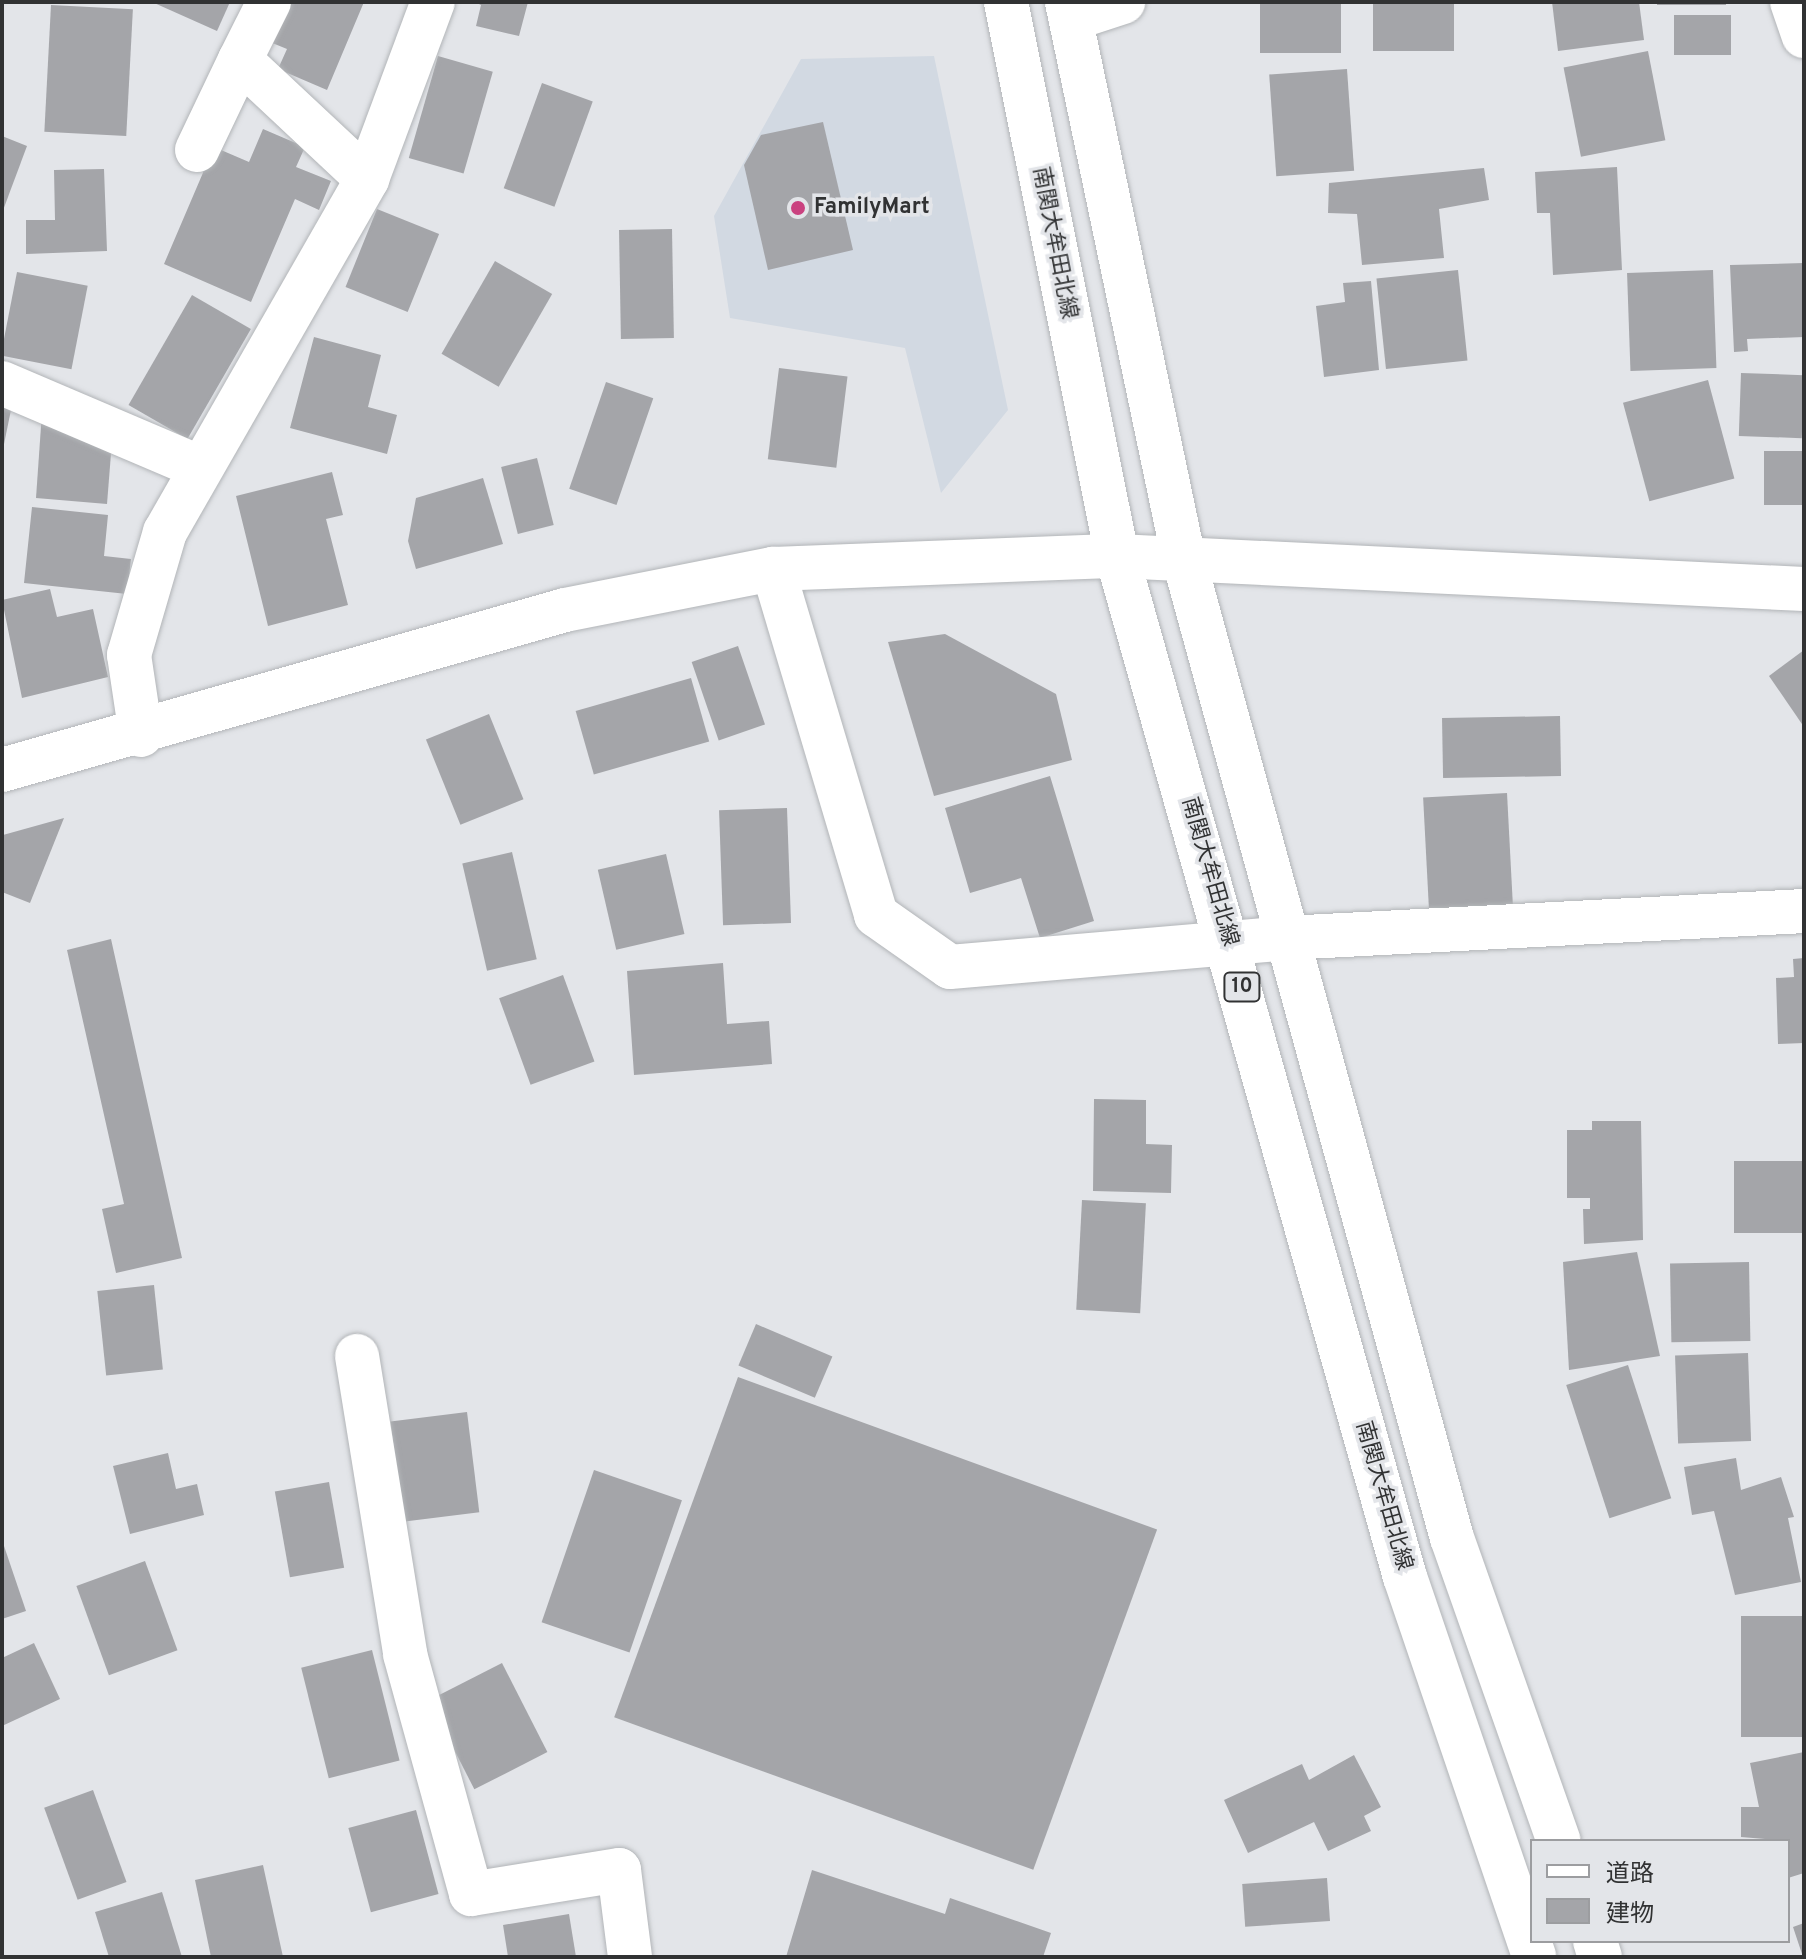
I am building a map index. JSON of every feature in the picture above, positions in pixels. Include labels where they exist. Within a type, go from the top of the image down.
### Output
[{"type":"street","points":[[197,150],[269,2]]},
{"type":"street","points":[[141,735],[129,655],[165,532],[367,179],[433,2]]},
{"type":"street","name":"南関大牟田北線","points":[[1006,2],[1117,556],[1229,942],[1405,1577],[1534,1957]]},
{"type":"street","points":[[1069,10],[1123,2]]},
{"type":"street","points":[[1792,2],[1804,36]]},
{"type":"street","name":"10","points":[[1069,10],[1184,560],[1452,1538],[1558,1839]]},
{"type":"street","points":[[240,60],[367,179]]},
{"type":"street","points":[[2,383],[201,468]]},
{"type":"street","points":[[2,770],[141,735],[565,610],[773,569],[1117,556],[1804,589]]},
{"type":"street","points":[[773,569],[876,915],[950,967],[1286,938],[1804,911]]},
{"type":"street","points":[[357,1356],[405,1654],[471,1894],[619,1870],[630,1957]]},
{"type":"shaded area","points":[[934,56],[1008,410],[941,493],[905,348],[730,318],[714,216],[801,59]]},
{"type":"building","points":[[152,2],[230,2],[217,31]]},
{"type":"building","points":[[281,2],[364,2],[327,90],[278,69],[287,49],[265,40]]},
{"type":"building","points":[[475,2],[528,2],[519,36],[476,26],[481,5]]},
{"type":"building","points":[[1260,2],[1341,2],[1341,53],[1260,53]]},
{"type":"building","points":[[1373,2],[1454,2],[1454,51],[1373,51]]},
{"type":"building","points":[[1552,2],[1639,2],[1644,40],[1558,51]]},
{"type":"building","points":[[1657,2],[1726,2],[1726,5],[1657,5]]},
{"type":"building","points":[[51,5],[133,9],[126,136],[44,132]]},
{"type":"building","points":[[1674,15],[1731,15],[1731,55],[1674,55]]},
{"type":"building","points":[[1648,51],[1665,140],[1581,157],[1564,67]]},
{"type":"building","points":[[438,56],[493,72],[464,174],[409,158]]},
{"type":"building","points":[[1347,69],[1354,171],[1276,176],[1269,74]]},
{"type":"building","points":[[542,83],[593,101],[554,207],[504,188]]},
{"type":"building","name":"FamilyMart","points":[[823,122],[853,250],[768,270],[744,165],[761,135]]},
{"type":"building","points":[[263,129],[305,147],[296,167],[331,181],[319,210],[295,199],[251,302],[164,264],[214,147],[249,162]]},
{"type":"building","points":[[2,136],[27,146],[2,213]]},
{"type":"building","points":[[1617,167],[1622,270],[1553,275],[1550,213],[1537,213],[1535,172]]},
{"type":"building","points":[[1484,168],[1489,200],[1439,209],[1444,258],[1362,265],[1357,214],[1328,213],[1329,183]]},
{"type":"building","points":[[104,169],[107,251],[26,254],[26,220],[55,220],[54,170]]},
{"type":"building","points":[[377,209],[439,234],[408,312],[346,287]]},
{"type":"building","points":[[672,229],[674,338],[621,339],[619,230]]},
{"type":"building","points":[[495,261],[552,294],[499,387],[442,354]]},
{"type":"building","points":[[1804,263],[1804,337],[1747,339],[1748,351],[1734,352],[1730,265]]},
{"type":"building","points":[[1458,270],[1468,361],[1386,369],[1376,279]]},
{"type":"building","points":[[1713,270],[1716,368],[1630,371],[1627,273]]},
{"type":"building","points":[[17,272],[88,286],[71,369],[2,356]]},
{"type":"building","points":[[1371,281],[1379,370],[1324,377],[1316,306],[1345,302],[1343,283]]},
{"type":"building","points":[[192,295],[251,329],[187,439],[128,405]]},
{"type":"building","points":[[314,337],[381,355],[368,407],[397,415],[387,454],[290,428]]},
{"type":"building","points":[[779,368],[847,376],[836,468],[768,459]]},
{"type":"building","points":[[1741,373],[1804,375],[1802,438],[1739,436]]},
{"type":"building","points":[[1708,380],[1734,479],[1649,501],[1623,403]]},
{"type":"building","points":[[606,382],[653,398],[616,505],[569,489]]},
{"type":"building","points":[[2,403],[12,405],[3,449],[2,448]]},
{"type":"building","points":[[42,412],[112,441],[107,504],[36,498]]},
{"type":"building","points":[[1764,451],[1804,451],[1804,505],[1764,505]]},
{"type":"building","points":[[537,458],[554,525],[518,534],[501,467]]},
{"type":"building","points":[[332,472],[343,515],[326,519],[348,605],[268,626],[236,496]]},
{"type":"building","points":[[483,478],[503,544],[416,569],[408,541],[416,498]]},
{"type":"building","points":[[32,507],[108,515],[104,556],[131,559],[127,594],[24,583]]},
{"type":"building","points":[[50,589],[57,617],[93,609],[108,677],[22,698],[2,600]]},
{"type":"building","points":[[945,634],[1056,694],[1072,760],[934,796],[888,642]]},
{"type":"building","points":[[738,646],[765,724],[719,740],[692,662]]},
{"type":"building","points":[[1804,650],[1804,727],[1769,676]]},
{"type":"building","points":[[691,678],[709,741],[594,775],[576,711]]},
{"type":"building","points":[[489,714],[523,799],[460,825],[426,739]]},
{"type":"building","points":[[1560,716],[1561,776],[1443,778],[1442,718]]},
{"type":"building","points":[[1050,776],[1094,921],[1040,938],[1021,878],[970,893],[945,808]]},
{"type":"building","points":[[1507,793],[1513,907],[1429,911],[1423,797]]},
{"type":"building","points":[[787,808],[791,923],[723,925],[719,810]]},
{"type":"building","points":[[64,818],[30,903],[2,892],[3,835]]},
{"type":"building","points":[[512,852],[537,959],[487,971],[462,863]]},
{"type":"building","points":[[666,854],[684,934],[616,950],[598,870]]},
{"type":"building","points":[[111,939],[182,1258],[116,1273],[102,1209],[124,1204],[67,950]]},
{"type":"building","points":[[1804,958],[1804,1043],[1778,1044],[1776,978],[1794,977],[1793,959]]},
{"type":"building","points":[[723,963],[727,1024],[769,1021],[772,1064],[634,1075],[627,971]]},
{"type":"building","points":[[563,975],[594,1061],[531,1085],[499,998]]},
{"type":"building","points":[[1094,1099],[1146,1100],[1146,1144],[1172,1145],[1171,1193],[1093,1191]]},
{"type":"building","points":[[1592,1121],[1641,1121],[1643,1240],[1584,1244],[1583,1209],[1590,1209],[1590,1198],[1567,1198],[1567,1130],[1592,1130]]},
{"type":"building","points":[[1734,1161],[1804,1161],[1804,1233],[1734,1233]]},
{"type":"building","points":[[1082,1200],[1146,1203],[1140,1313],[1076,1310]]},
{"type":"building","points":[[1637,1252],[1660,1356],[1569,1370],[1563,1262]]},
{"type":"building","points":[[1749,1262],[1750,1341],[1671,1342],[1670,1263]]},
{"type":"building","points":[[154,1285],[163,1370],[106,1375],[97,1291]]},
{"type":"building","points":[[756,1324],[832,1356],[815,1398],[738,1365]]},
{"type":"building","points":[[1748,1353],[1751,1441],[1678,1443],[1675,1356]]},
{"type":"building","points":[[1628,1365],[1671,1498],[1609,1518],[1566,1385]]},
{"type":"building","points":[[738,1377],[1157,1530],[1033,1870],[614,1717]]},
{"type":"building","points":[[467,1412],[479,1512],[403,1522],[391,1421]]},
{"type":"building","points":[[168,1453],[176,1489],[197,1484],[204,1515],[130,1534],[113,1466]]},
{"type":"building","points":[[1736,1458],[1741,1490],[1781,1477],[1794,1517],[1788,1518],[1801,1582],[1735,1595],[1714,1511],[1692,1515],[1684,1467]]},
{"type":"building","points":[[594,1470],[682,1500],[630,1653],[542,1622]]},
{"type":"building","points":[[329,1482],[344,1568],[290,1577],[275,1492]]},
{"type":"building","points":[[2,1540],[26,1611],[2,1619]]},
{"type":"building","points":[[145,1561],[177,1650],[109,1675],[76,1586]]},
{"type":"building","points":[[1741,1616],[1804,1616],[1804,1737],[1741,1737]]},
{"type":"building","points":[[34,1643],[60,1699],[2,1726],[2,1658]]},
{"type":"building","points":[[372,1650],[400,1761],[329,1778],[301,1668]]},
{"type":"building","points":[[502,1663],[547,1752],[474,1789],[429,1700]]},
{"type":"building","points":[[1804,1752],[1804,1873],[1790,1877],[1790,1839],[1741,1837],[1741,1807],[1759,1807],[1750,1763]]},
{"type":"building","points":[[1354,1755],[1381,1807],[1364,1816],[1371,1831],[1328,1851],[1314,1822],[1248,1853],[1224,1800],[1302,1764],[1309,1780]]},
{"type":"building","points":[[93,1790],[127,1882],[78,1900],[44,1808]]},
{"type":"building","points":[[416,1810],[439,1894],[371,1912],[348,1828]]},
{"type":"building","points":[[263,1865],[283,1957],[211,1957],[195,1880]]},
{"type":"building","points":[[812,1870],[945,1914],[950,1898],[1051,1933],[1043,1957],[786,1957]]},
{"type":"building","points":[[1327,1878],[1330,1921],[1245,1927],[1242,1884]]},
{"type":"building","points":[[162,1892],[182,1957],[109,1957],[95,1912]]},
{"type":"building","points":[[569,1914],[576,1957],[508,1957],[503,1925]]},
{"type":"building","points":[[1804,1923],[1804,1957],[1803,1957],[1793,1927]]},
{"type":"place","name":"FamilyMart","points":[[798,208]]}]
